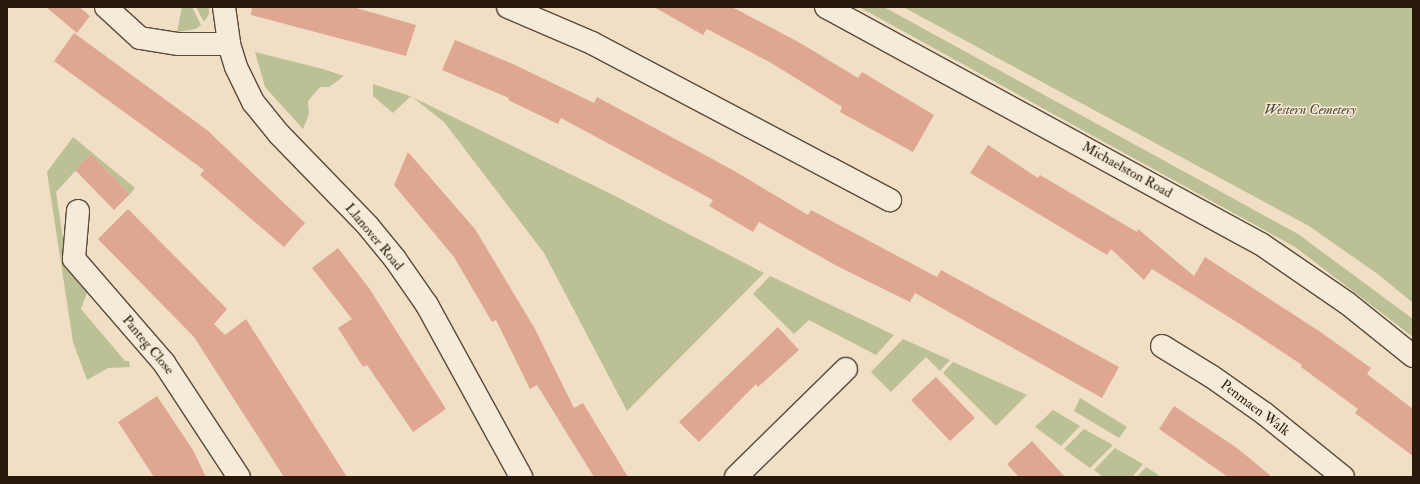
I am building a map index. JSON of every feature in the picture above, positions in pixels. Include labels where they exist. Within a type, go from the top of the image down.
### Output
[{"type":"street","points":[[106,7],[140,38],[179,44],[229,44]]},
{"type":"street","name":"Llanover Road","points":[[224,7],[229,44],[236,67],[253,102],[288,143],[368,226],[427,305],[521,477]]},
{"type":"street","points":[[508,7],[592,43],[890,200]]},
{"type":"street","name":"Michaelston Road","points":[[826,7],[1261,244],[1347,302],[1413,356]]},
{"type":"street","name":"Panteg Close","points":[[78,211],[74,259],[169,369],[240,477]]},
{"type":"street","name":"Penmaen Walk","points":[[1162,346],[1211,376],[1265,414],[1343,477]]},
{"type":"street","points":[[736,477],[846,369]]},
{"type":"green space","points":[[182,7],[192,7],[201,25],[196,29],[177,32]]},
{"type":"green space","points":[[196,7],[209,7],[209,14],[204,22]]},
{"type":"green space","points":[[859,7],[884,7],[1298,234],[1413,319],[1413,337],[1295,247]]},
{"type":"green space","name":"Western Cemetery","points":[[903,7],[1413,7],[1413,303],[1379,275],[1309,226]]},
{"type":"green space","points":[[255,52],[323,69],[344,76],[329,87],[320,87],[308,101],[309,114],[303,129],[265,87]]},
{"type":"green space","points":[[373,84],[411,96],[393,113],[373,96]]},
{"type":"green space","points":[[413,97],[611,194],[764,273],[627,411],[544,253],[444,122]]},
{"type":"green space","points":[[73,137],[135,188],[130,194],[91,154],[56,192],[67,265],[88,290],[81,309],[125,361],[129,361],[130,367],[108,368],[87,380],[73,342],[47,172]]},
{"type":"green space","points":[[770,276],[894,335],[876,355],[809,320],[794,334],[753,294]]},
{"type":"green space","points":[[903,339],[950,360],[940,371],[926,357],[891,392],[871,372]]},
{"type":"green space","points":[[953,362],[1027,395],[996,426],[943,373]]},
{"type":"green space","points":[[1080,398],[1127,427],[1119,438],[1074,411]]},
{"type":"green space","points":[[1053,410],[1080,426],[1061,446],[1035,427]]},
{"type":"green space","points":[[1084,429],[1113,445],[1090,468],[1064,449]]},
{"type":"green space","points":[[1115,448],[1143,464],[1132,477],[1103,477],[1094,470]]},
{"type":"green space","points":[[1146,467],[1157,474],[1160,477],[1137,477]]},
{"type":"building","points":[[46,7],[79,7],[90,16],[77,33]]},
{"type":"building","points":[[252,7],[353,7],[416,25],[406,56],[251,15]]},
{"type":"building","points":[[654,7],[732,7],[802,44],[858,78],[862,72],[934,115],[913,152],[840,112],[842,107],[773,64],[707,29],[703,35]]},
{"type":"building","points":[[74,33],[207,130],[305,223],[284,247],[200,175],[204,170],[54,61]]},
{"type":"building","points":[[455,40],[513,64],[594,103],[597,97],[731,169],[808,215],[811,210],[937,277],[941,270],[1119,367],[1102,398],[915,293],[910,302],[839,267],[759,222],[753,232],[709,206],[713,200],[561,118],[558,124],[508,100],[509,98],[442,70]]},
{"type":"building","points":[[988,145],[1038,178],[1040,175],[1137,232],[1138,229],[1194,276],[1205,257],[1319,331],[1371,368],[1367,374],[1413,409],[1413,456],[1355,413],[1358,409],[1301,367],[1302,365],[1243,326],[1152,269],[1144,280],[1111,249],[1107,255],[970,173]]},
{"type":"building","points":[[408,152],[475,229],[535,329],[574,408],[583,403],[628,477],[594,477],[537,385],[530,389],[496,320],[492,322],[454,257],[394,185]]},
{"type":"building","points":[[91,154],[130,194],[114,210],[75,170]]},
{"type":"building","points":[[128,209],[227,309],[214,324],[225,335],[246,319],[347,477],[284,477],[194,337],[98,239]]},
{"type":"building","points":[[338,248],[369,288],[446,409],[413,432],[367,365],[363,367],[338,328],[352,319],[312,268]]},
{"type":"building","points":[[778,327],[799,350],[758,387],[756,384],[699,442],[679,422]]},
{"type":"building","points":[[936,377],[975,418],[950,441],[911,400]]},
{"type":"building","points":[[157,396],[193,450],[206,477],[154,477],[118,422]]},
{"type":"building","points":[[1174,406],[1237,448],[1272,477],[1228,477],[1159,429]]},
{"type":"building","points":[[1032,441],[1065,477],[1019,477],[1007,464]]}]
